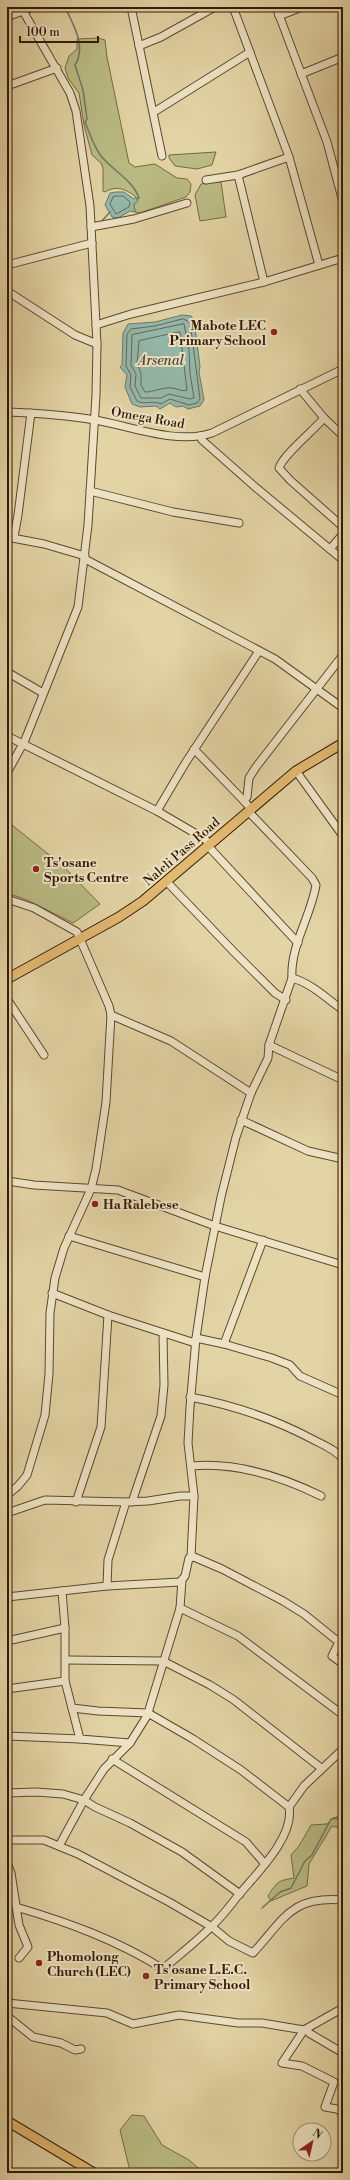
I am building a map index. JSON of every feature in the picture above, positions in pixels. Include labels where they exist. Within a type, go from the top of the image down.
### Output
[{"type":"main road","name":"Naleli Pass Road","points":[[7,979],[119,917],[167,882],[296,771],[342,747]]},
{"type":"main road","points":[[7,2121],[94,2173]]},
{"type":"street","points":[[7,17],[21,10],[33,7]]},
{"type":"street","points":[[131,7],[162,156]]},
{"type":"street","points":[[139,46],[161,37],[215,7]]},
{"type":"street","points":[[233,7],[289,157],[319,265]]},
{"type":"street","points":[[276,7],[327,142],[343,202]]},
{"type":"street","points":[[279,16],[302,7]]},
{"type":"street","points":[[7,773],[22,744],[78,607],[85,558],[90,491],[95,420],[97,344],[90,206],[76,111],[70,93],[57,68],[21,10]]},
{"type":"street","points":[[154,112],[250,52]]},
{"type":"street","points":[[301,74],[343,57]]},
{"type":"street","points":[[7,86],[57,68]]},
{"type":"street","points":[[206,180],[238,175],[289,157]]},
{"type":"street","points":[[238,175],[264,282]]},
{"type":"street","points":[[90,227],[134,219],[187,203]]},
{"type":"street","points":[[7,265],[92,244]]},
{"type":"street","points":[[96,325],[131,314],[264,282],[343,258]]},
{"type":"street","points":[[7,292],[75,335],[97,344]]},
{"type":"street","name":"Omega Road","points":[[7,412],[95,420],[175,436],[200,436],[212,433],[343,369]]},
{"type":"street","points":[[300,389],[324,418],[343,436]]},
{"type":"street","points":[[31,413],[10,537],[85,558],[212,624],[275,659],[343,708]]},
{"type":"street","points":[[324,418],[280,464],[279,468],[343,527]]},
{"type":"street","points":[[200,436],[202,440],[254,486],[343,560]]},
{"type":"street","points":[[90,491],[173,512],[239,523]]},
{"type":"street","points":[[330,549],[343,534]]},
{"type":"street","points":[[157,812],[194,749],[259,651]]},
{"type":"street","points":[[244,801],[247,798],[249,778],[256,767],[343,654]]},
{"type":"street","points":[[7,672],[43,693]]},
{"type":"street","points":[[7,736],[22,744],[37,749],[157,812],[199,836],[209,845],[298,943]]},
{"type":"street","points":[[59,1846],[84,1800],[112,1759],[130,1743],[148,1713],[180,1608],[182,1580],[191,1557],[194,1496],[192,1466],[188,1443],[190,1397],[195,1341],[205,1277],[215,1226],[241,1120],[268,1058],[270,1045],[292,978],[291,970],[298,943],[315,893],[315,881],[250,810],[244,801],[194,749]]},
{"type":"street","points":[[296,771],[343,836]]},
{"type":"street","points":[[167,882],[275,993],[286,1000]]},
{"type":"street","points":[[7,899],[34,908],[76,932],[80,938],[109,1006],[111,1015],[106,1102],[96,1169],[90,1189],[59,1262],[52,1293],[49,1329],[49,1374],[45,1415],[26,1475],[18,1486],[7,1494]]},
{"type":"street","points":[[292,978],[299,980],[312,988],[343,1010]]},
{"type":"street","points":[[7,999],[44,1055]]},
{"type":"street","points":[[111,1015],[171,1041],[252,1093]]},
{"type":"street","points":[[270,1045],[343,1080]]},
{"type":"street","points":[[241,1120],[308,1151],[343,1159]]},
{"type":"street","points":[[7,1181],[90,1189],[118,1190],[215,1226],[342,1264]]},
{"type":"street","points":[[69,1236],[205,1277]]},
{"type":"street","points":[[224,1344],[263,1240]]},
{"type":"street","points":[[52,1293],[163,1334],[195,1341],[224,1344],[290,1365],[300,1376],[343,1395]]},
{"type":"street","points":[[76,1502],[101,1428],[108,1314]]},
{"type":"street","points":[[107,1586],[108,1560],[161,1416],[164,1385],[163,1334]]},
{"type":"street","points":[[190,1397],[215,1402],[275,1420],[324,1444],[343,1459]]},
{"type":"street","points":[[192,1466],[207,1465],[266,1473],[290,1481],[321,1496]]},
{"type":"street","points":[[7,1513],[45,1500],[76,1502],[129,1502],[180,1496],[194,1496]]},
{"type":"street","points":[[191,1557],[222,1569],[283,1601],[342,1640],[332,1656],[343,1664]]},
{"type":"street","points":[[7,1597],[107,1586],[177,1582],[182,1580]]},
{"type":"street","points":[[62,1591],[66,1628],[65,1681],[80,1739]]},
{"type":"street","points":[[180,1608],[238,1636],[343,1715]]},
{"type":"street","points":[[7,1641],[66,1628]]},
{"type":"street","points":[[66,1660],[163,1661],[210,1685],[234,1700],[321,1768]]},
{"type":"street","points":[[7,1689],[65,1681]]},
{"type":"street","points":[[72,1708],[98,1711],[148,1713],[194,1739],[241,1770],[289,1807]]},
{"type":"street","points":[[7,1736],[130,1743]]},
{"type":"street","points":[[16,1907],[68,1923],[104,1938],[145,1958],[163,1970],[212,1927],[265,1864],[276,1849],[288,1824],[290,1814],[289,1807],[304,1786],[321,1768],[343,1749]]},
{"type":"street","points":[[112,1759],[246,1842],[265,1864]]},
{"type":"street","points":[[7,1793],[36,1792],[62,1794],[84,1800],[95,1808],[130,1823],[182,1852],[240,1894]]},
{"type":"street","points":[[7,1840],[44,1840],[59,1846],[169,1902],[212,1927],[229,1941],[254,1953],[290,1912],[302,1903],[321,1899],[343,1900]]},
{"type":"street","points":[[7,1863],[11,1873],[19,1925],[28,1947],[19,1958]]},
{"type":"street","points":[[7,2003],[107,2013],[133,2024],[179,2015],[238,2023],[262,2022],[305,2030],[343,2053]]},
{"type":"street","points":[[343,2008],[305,2030],[282,2063],[302,2066],[334,2082],[325,2107],[337,2109],[343,2113]]},
{"type":"street","points":[[7,2016],[33,2037],[61,2043],[75,2050],[81,2049]]},
{"type":"green space","points":[[98,38],[105,40],[107,57],[129,163],[135,167],[155,164],[177,178],[187,179],[191,184],[190,192],[186,197],[140,213],[135,212],[134,204],[136,197],[128,192],[117,188],[105,192],[103,191],[103,168],[101,163],[92,155],[84,125],[79,93],[68,78],[65,68],[69,56],[77,49],[77,39]]},
{"type":"green space","points":[[216,152],[212,165],[197,169],[175,166],[169,158],[169,155]]},
{"type":"green space","points":[[221,182],[226,217],[200,221],[195,195],[201,184]]},
{"type":"green space","name":"Ts'osane Sports Centre","points":[[7,821],[63,866],[100,904],[73,923],[27,900],[7,893]]},
{"type":"green space","points":[[343,1815],[343,1829],[332,1826],[309,1864],[307,1886],[271,1901],[268,1896],[278,1883],[294,1878],[291,1855],[299,1846],[311,1825],[327,1824],[333,1818]]},
{"type":"green space","points":[[132,2115],[144,2116],[162,2145],[189,2160],[204,2173],[138,2173],[130,2171],[120,2130]]},
{"type":"water","points":[[124,192],[134,199],[136,197],[138,201],[134,204],[135,212],[130,211],[118,218],[112,217],[105,205],[110,193]]},
{"type":"water","name":"Arsenal","points":[[182,315],[191,316],[194,320],[200,366],[199,372],[204,400],[200,406],[188,409],[183,406],[176,407],[170,403],[160,409],[156,406],[140,407],[132,404],[125,387],[127,375],[120,367],[122,365],[123,333],[128,324],[155,322]]},
{"type":"waterway","points":[[65,7],[78,36],[80,51],[75,65],[83,90],[87,119],[85,122],[92,140],[101,156],[127,180],[136,192],[139,198],[137,199]]},
{"type":"waterway","points":[[101,222],[110,212]]},
{"type":"waterway","points":[[262,1908],[280,1892],[291,1888],[305,1861],[312,1855],[331,1819],[343,1818]]},
{"type":"place","name":"Mabote LEC Primary School","points":[[274,332]]},
{"type":"place","name":"Ts'osane Sports Centre","points":[[36,869]]},
{"type":"place","name":"Ha Ralebese","points":[[95,1204]]},
{"type":"place","name":"Phomolong Church (LEC)","points":[[39,1963]]},
{"type":"place","name":"Ts'osane L.E.C. Primary School","points":[[146,1976]]}]
